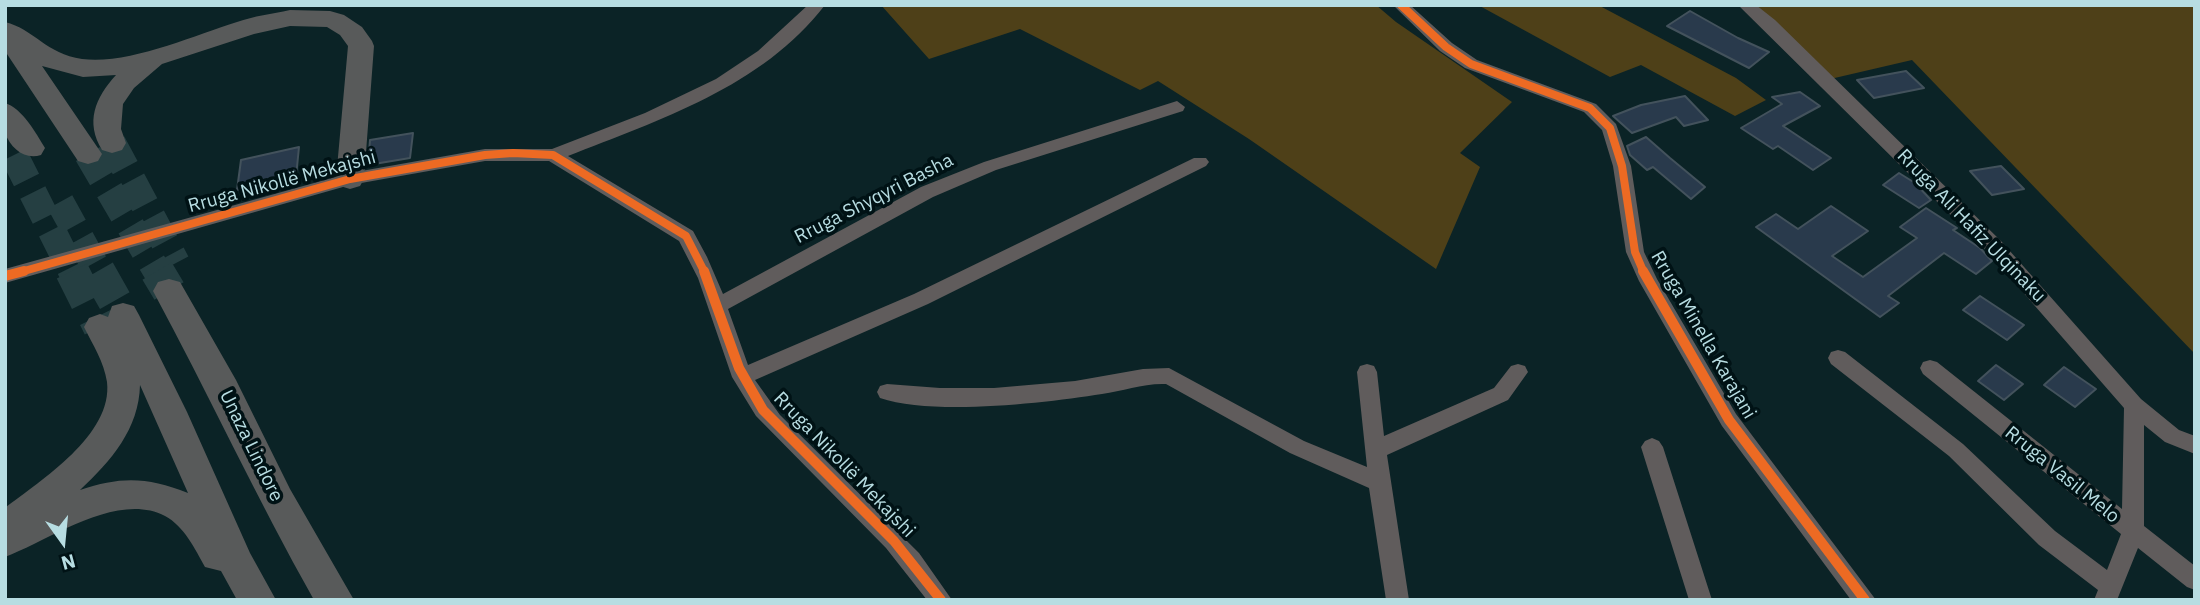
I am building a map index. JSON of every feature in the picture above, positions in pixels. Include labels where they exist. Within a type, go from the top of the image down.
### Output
[{"type":"highway","points":[[5,30],[30,50],[71,63],[105,64],[163,51],[212,30],[262,16],[307,14],[337,21],[359,40],[361,57],[350,179]]},
{"type":"highway","points":[[5,30],[26,65],[100,148],[106,133],[104,119],[118,88],[132,73],[163,51]]},
{"type":"highway","points":[[5,112],[17,147]]},
{"type":"highway","name":"Unaza Lindore","points":[[178,287],[192,332],[224,390],[277,500],[334,600]]},
{"type":"highway","points":[[5,529],[84,464],[114,425],[125,387],[111,321],[170,412],[237,565],[257,600]]},
{"type":"highway","points":[[5,541],[50,518],[97,501],[121,496],[158,498],[178,505],[191,517],[215,550],[244,600]]},
{"type":"street","points":[[553,155],[664,110],[720,83],[768,51],[817,5]]},
{"type":"street","name":"Rruga Minella Karajani","points":[[1401,5],[1446,47],[1471,64],[1590,108],[1610,128],[1622,166],[1635,252],[1648,281],[1729,420],[1865,600]]},
{"type":"street","name":"Rruga Ali Hafiz Ulqinaku","points":[[1746,5],[1769,24],[1994,246],[2134,405],[2172,436],[2195,445]]},
{"type":"street","name":"Rruga Shyqyri Basha","points":[[717,306],[927,192],[990,166],[1177,107]]},
{"type":"street","name":"Rruga Nikollë Mekajshi","points":[[5,276],[350,179],[485,155],[553,155],[685,236],[694,248],[742,377],[764,411],[920,569],[941,600]]},
{"type":"street","points":[[742,377],[920,299],[1200,162]]},
{"type":"street","points":[[1838,358],[1956,450],[2109,594],[2133,532],[2134,405]]},
{"type":"street","name":"Rruga Vasil Melo","points":[[1930,368],[2195,580]]},
{"type":"street","points":[[1367,372],[1379,482],[1398,600]]},
{"type":"street","points":[[1375,450],[1501,394],[1518,372]]},
{"type":"street","points":[[887,392],[921,397],[962,397],[1102,386],[1155,375],[1169,376],[1297,447],[1379,482]]},
{"type":"street","points":[[1652,447],[1701,600]]},
{"type":"shaded area","points":[[881,5],[1376,5],[1396,22],[1512,102],[1460,153],[1480,167],[1436,269],[1249,139],[1158,81],[1140,90],[1020,29],[929,59]]},
{"type":"shaded area","points":[[1478,5],[1598,5],[1736,78],[1766,100],[1735,116],[1641,65],[1610,77]]},
{"type":"shaded area","points":[[1745,5],[2195,5],[2195,354],[1912,60],[1826,80]]},
{"type":"building","points":[[1690,11],[1769,52],[1749,68],[1667,26]]},
{"type":"building","points":[[1906,71],[1924,88],[1874,98],[1857,80]]},
{"type":"building","points":[[1800,92],[1820,106],[1783,126],[1831,158],[1813,170],[1778,146],[1773,149],[1741,128],[1782,104],[1772,97]]},
{"type":"building","points":[[1685,96],[1708,120],[1684,126],[1676,117],[1632,133],[1613,116],[1641,105]]},
{"type":"building","points":[[413,133],[410,158],[368,165],[370,140]]},
{"type":"building","points":[[1646,137],[1705,187],[1691,199],[1653,167],[1647,170],[1630,155],[1627,146]]},
{"type":"building","points":[[299,147],[296,177],[237,190],[241,160]]},
{"type":"building","points":[[2001,166],[2024,189],[1992,195],[1970,171]]},
{"type":"building","points":[[1899,173],[1915,183],[1931,200],[1919,208],[1883,185]]},
{"type":"building","points":[[1831,206],[1868,231],[1832,256],[1863,277],[1917,238],[1900,227],[1926,208],[1957,228],[1953,230],[1980,248],[1992,261],[1976,274],[1944,253],[1888,296],[1899,303],[1880,317],[1756,227],[1776,214],[1798,229]]},
{"type":"building","points":[[1980,296],[2024,325],[2007,340],[1963,310]]},
{"type":"building","points":[[1996,365],[2023,384],[2004,400],[1978,381]]},
{"type":"building","points":[[2064,367],[2096,389],[2075,407],[2044,385]]},
{"type":"tunnel","points":[[112,143],[176,263]]},
{"type":"tunnel","points":[[88,154],[158,273]]},
{"type":"tunnel","points":[[14,155],[100,327]]},
{"type":"tunnel","points":[[60,202],[99,273]]},
{"type":"tunnel","points":[[98,271],[123,315]]},
{"type":"tunnel","points":[[157,271],[169,291]]},
{"type":"cycle path","points":[[1401,5],[1446,47],[1471,64],[1590,108],[1610,128],[1622,166],[1635,252],[1648,281],[1729,420],[1865,600]]},
{"type":"cycle path","points":[[5,276],[350,179],[485,155],[553,155],[686,236],[707,278],[739,368],[763,410],[894,541],[941,600]]}]
